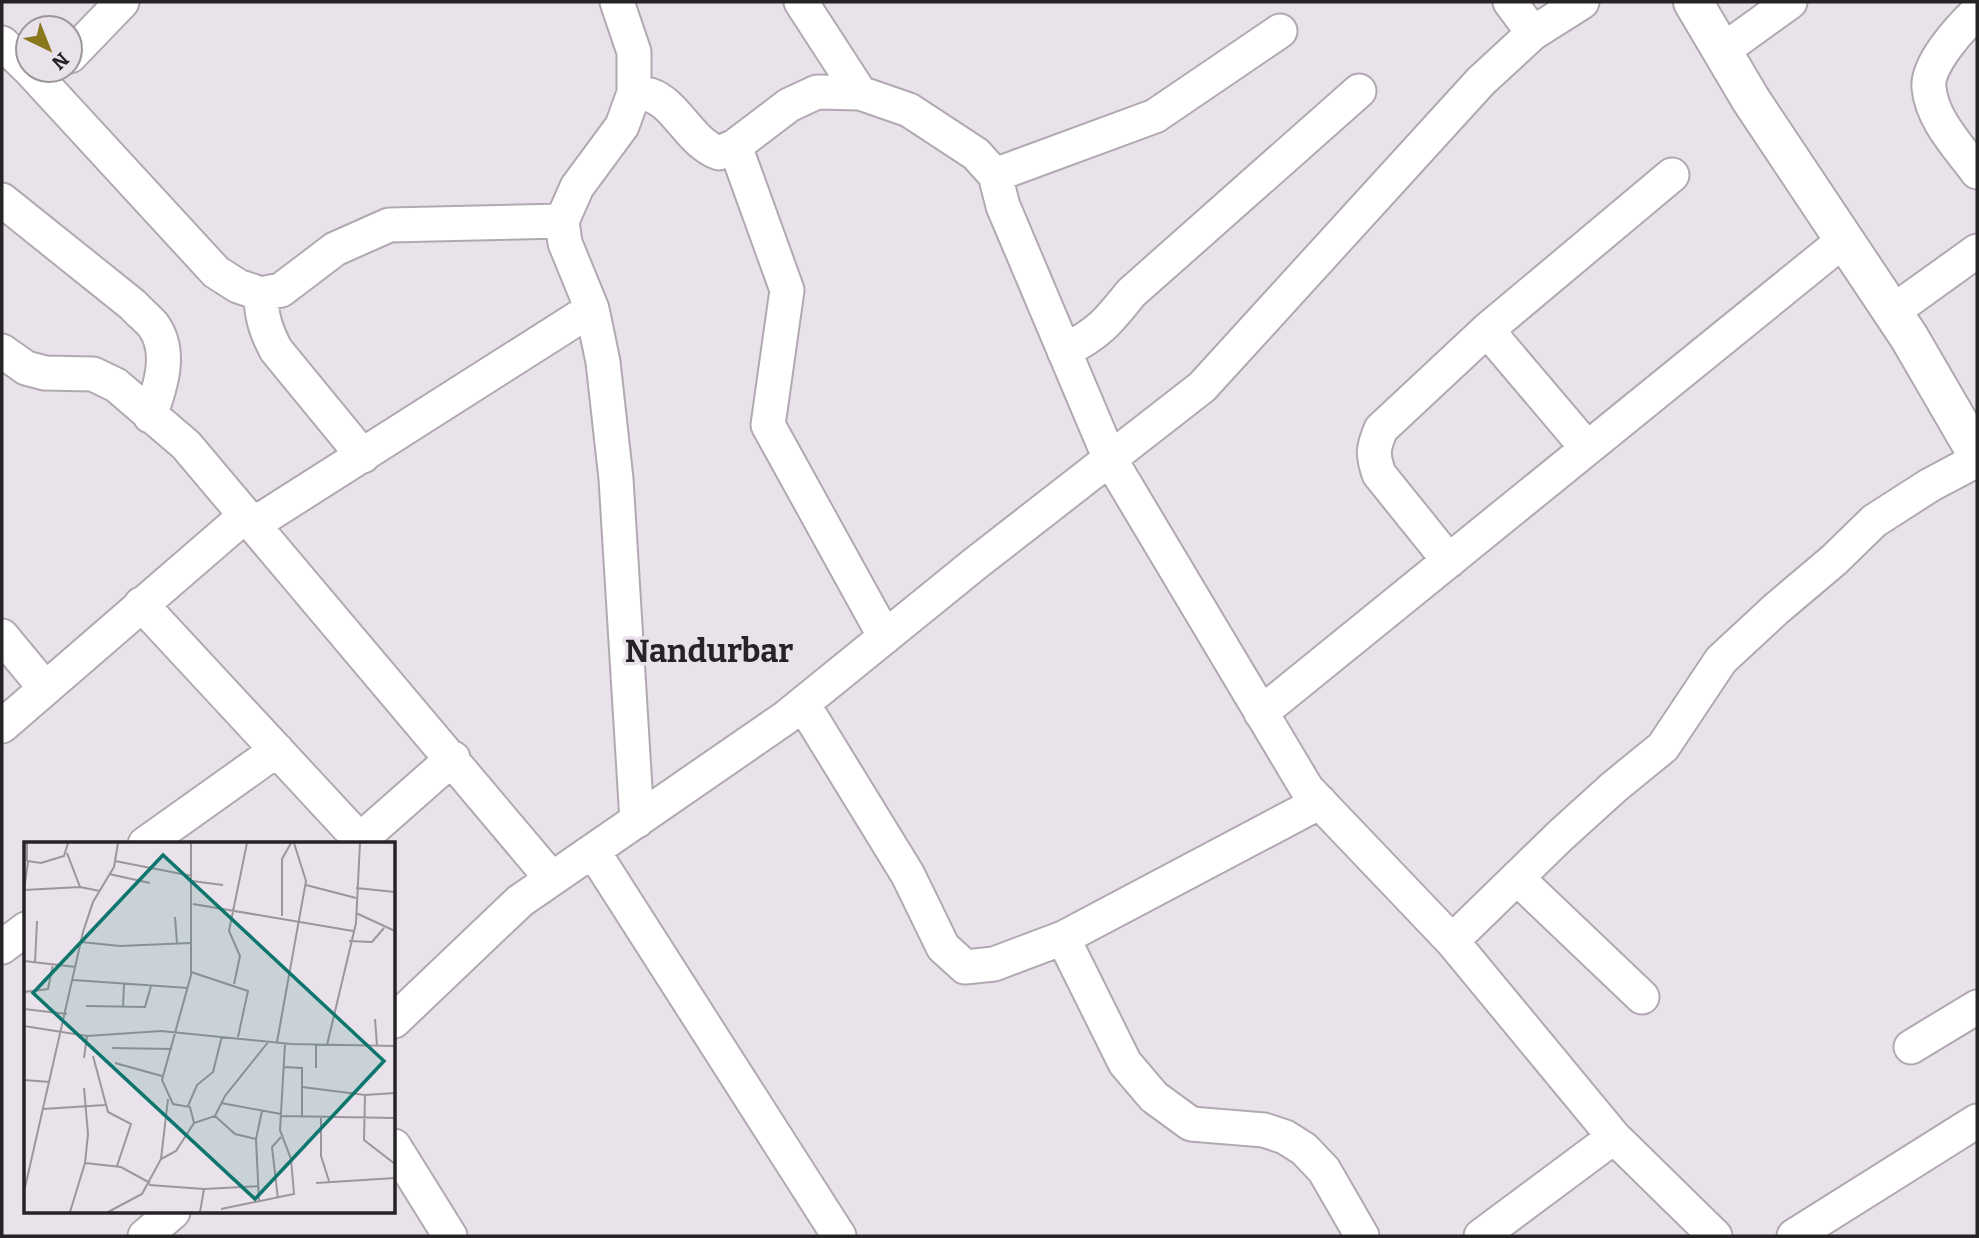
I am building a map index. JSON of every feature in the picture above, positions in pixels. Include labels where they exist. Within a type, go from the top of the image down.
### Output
[{"type":"street","points":[[84,41],[122,2]]},
{"type":"street","points":[[617,2],[634,52],[634,93],[622,126],[577,187],[562,221],[565,243],[592,309],[603,362],[616,479],[637,821]]},
{"type":"street","points":[[801,2],[860,93]]},
{"type":"street","points":[[1510,2],[1533,33]]},
{"type":"street","points":[[396,1016],[520,901],[803,704],[1202,387],[1480,80],[1533,33],[1582,2]]},
{"type":"street","points":[[1693,2],[1751,100],[1892,312],[1977,454]]},
{"type":"street","points":[[1722,51],[1790,2]]},
{"type":"street","points":[[1977,12],[1947,44],[1928,86],[1940,121],[1977,172]]},
{"type":"street","points":[[995,175],[1155,116],[1280,31]]},
{"type":"street","points":[[50,84],[216,272],[238,286],[261,294],[281,290],[335,249],[389,225],[562,221]]},
{"type":"street","points":[[1064,351],[1090,338],[1109,321],[1131,293],[1359,91]]},
{"type":"street","points":[[634,93],[652,96],[673,112],[706,149],[719,153],[736,146],[789,105],[817,92],[860,93],[909,110],[976,154],[995,175],[1003,206],[1110,459],[1307,789],[1452,941],[1614,1137],[1715,1236]]},
{"type":"street","points":[[736,146],[787,290],[768,425],[885,637]]},
{"type":"street","points":[[1449,561],[1379,474],[1374,460],[1374,446],[1381,429],[1487,330],[1672,175]]},
{"type":"street","points":[[2,200],[133,305],[153,325],[161,342],[163,366],[160,387],[150,416]]},
{"type":"street","points":[[1261,712],[1844,240]]},
{"type":"street","points":[[1892,312],[1977,251]]},
{"type":"street","points":[[261,294],[261,312],[266,331],[276,350],[363,456]]},
{"type":"street","points":[[2,726],[141,604],[250,520],[363,456],[592,309]]},
{"type":"street","points":[[1487,330],[1587,448]]},
{"type":"street","points":[[2,351],[26,368],[45,373],[93,374],[116,385],[186,445],[453,758],[552,879]]},
{"type":"street","points":[[1452,941],[1614,787],[1663,747],[1720,660],[1834,560],[1874,521],[1930,485],[1977,460]]},
{"type":"street","points":[[141,604],[360,840],[453,758]]},
{"type":"street","points":[[2,636],[45,688]]},
{"type":"street","points":[[803,704],[908,875],[943,947],[965,967],[994,964],[1063,938],[1320,802]]},
{"type":"street","points":[[148,842],[277,750]]},
{"type":"street","points":[[593,851],[839,1236]]},
{"type":"street","points":[[1517,878],[1642,998]]},
{"type":"street","points":[[2,947],[24,930]]},
{"type":"street","points":[[1063,938],[1125,1063],[1154,1097],[1191,1125],[1264,1130],[1304,1149],[1324,1170],[1362,1236]]},
{"type":"street","points":[[1911,1047],[1977,1007]]},
{"type":"street","points":[[1794,1236],[1977,1121]]},
{"type":"street","points":[[1481,1236],[1614,1137]]},
{"type":"street","points":[[396,1149],[450,1236]]},
{"type":"street","points":[[145,1236],[171,1214]]},
{"type":"district","name":"Nandurbar","points":[[709,651]]}]
